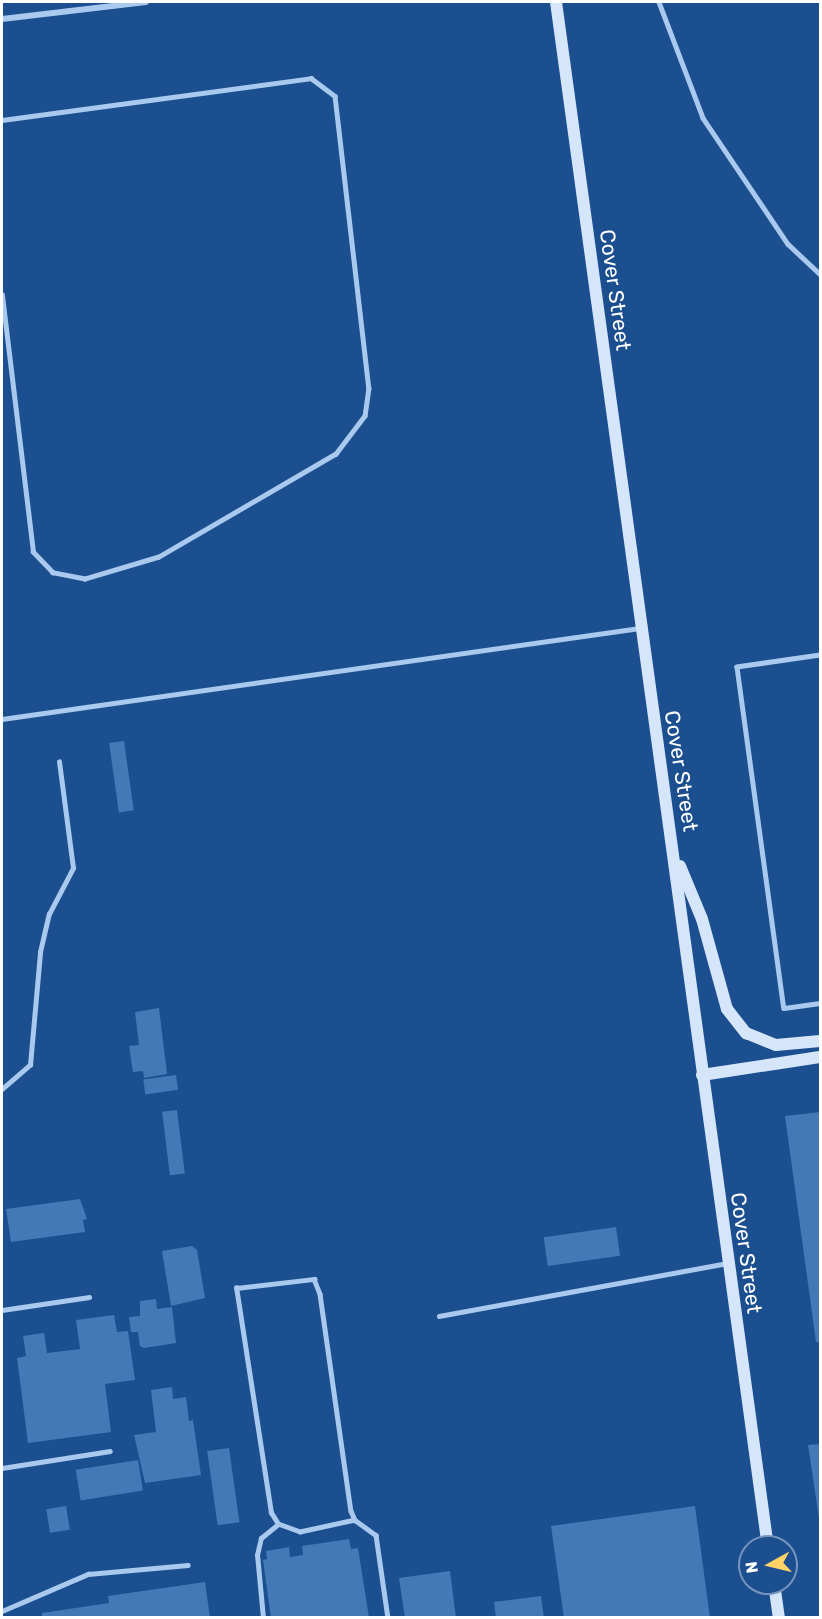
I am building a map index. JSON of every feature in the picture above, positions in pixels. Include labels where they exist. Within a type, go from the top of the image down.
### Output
[{"type":"street","points":[[2,19],[146,2]]},
{"type":"street","name":"Cover Street","points":[[556,2],[766,1535]]},
{"type":"street","points":[[674,851],[702,919],[727,1010],[746,1033],[776,1045],[820,1041]]},
{"type":"street","points":[[702,1075],[820,1057]]},
{"type":"street","points":[[776,1595],[779,1617]]},
{"type":"lane","points":[[659,2],[704,118],[788,244],[820,274]]},
{"type":"lane","points":[[2,120],[311,78],[335,96],[369,388],[365,416],[336,454],[159,557],[86,579],[53,573],[33,552],[2,295]]},
{"type":"lane","points":[[2,719],[641,628]]},
{"type":"lane","points":[[820,655],[736,667],[784,1008],[820,1003]]},
{"type":"lane","points":[[2,1089],[30,1065],[40,952],[49,914],[74,868],[58,762]]},
{"type":"lane","points":[[440,1316],[728,1263]]},
{"type":"lane","points":[[355,1520],[300,1532],[278,1524],[266,1498],[248,1345],[236,1288],[314,1279],[320,1294],[351,1511],[355,1520],[376,1535],[388,1617]]},
{"type":"lane","points":[[2,1310],[89,1297]]},
{"type":"lane","points":[[2,1468],[110,1451]]},
{"type":"lane","points":[[263,1617],[257,1555],[261,1538],[278,1524]]},
{"type":"lane","points":[[2,1611],[88,1574],[188,1565]]},
{"type":"building","points":[[124,741],[134,810],[119,812],[109,743]]},
{"type":"building","points":[[159,1008],[167,1074],[144,1078],[143,1071],[133,1072],[129,1046],[139,1045],[135,1012]]},
{"type":"building","points":[[176,1075],[178,1090],[145,1094],[143,1080]]},
{"type":"building","points":[[177,1110],[185,1174],[170,1175],[162,1112]]},
{"type":"building","points":[[820,1112],[820,1342],[816,1342],[785,1116]]},
{"type":"building","points":[[80,1199],[87,1219],[83,1220],[85,1232],[11,1242],[6,1209]]},
{"type":"building","points":[[616,1227],[620,1256],[548,1266],[544,1237]]},
{"type":"building","points":[[192,1246],[197,1250],[205,1298],[171,1306],[162,1251]]},
{"type":"building","points":[[156,1299],[157,1309],[172,1307],[176,1343],[144,1348],[140,1346],[138,1332],[131,1332],[129,1317],[140,1316],[140,1301]]},
{"type":"building","points":[[114,1315],[117,1332],[128,1331],[135,1380],[105,1384],[111,1432],[28,1443],[17,1358],[26,1356],[23,1336],[44,1333],[47,1353],[80,1349],[76,1320]]},
{"type":"building","points":[[172,1387],[173,1399],[186,1397],[189,1421],[193,1420],[201,1475],[145,1483],[134,1435],[156,1432],[151,1390]]},
{"type":"building","points":[[820,1444],[820,1518],[819,1518],[808,1445]]},
{"type":"building","points":[[229,1448],[239,1522],[218,1525],[207,1451]]},
{"type":"building","points":[[138,1460],[143,1491],[81,1500],[76,1470]]},
{"type":"building","points":[[66,1506],[70,1530],[50,1533],[46,1509]]},
{"type":"building","points":[[695,1506],[710,1618],[564,1618],[551,1526]]},
{"type":"building","points":[[349,1539],[351,1549],[358,1548],[369,1618],[271,1618],[263,1560],[267,1559],[266,1551],[289,1547],[290,1557],[303,1555],[302,1546]]},
{"type":"building","points":[[450,1571],[456,1618],[405,1618],[399,1578]]},
{"type":"building","points":[[205,1582],[210,1618],[42,1618],[42,1613],[109,1603],[108,1596]]},
{"type":"building","points":[[541,1596],[544,1618],[496,1618],[494,1602]]}]
